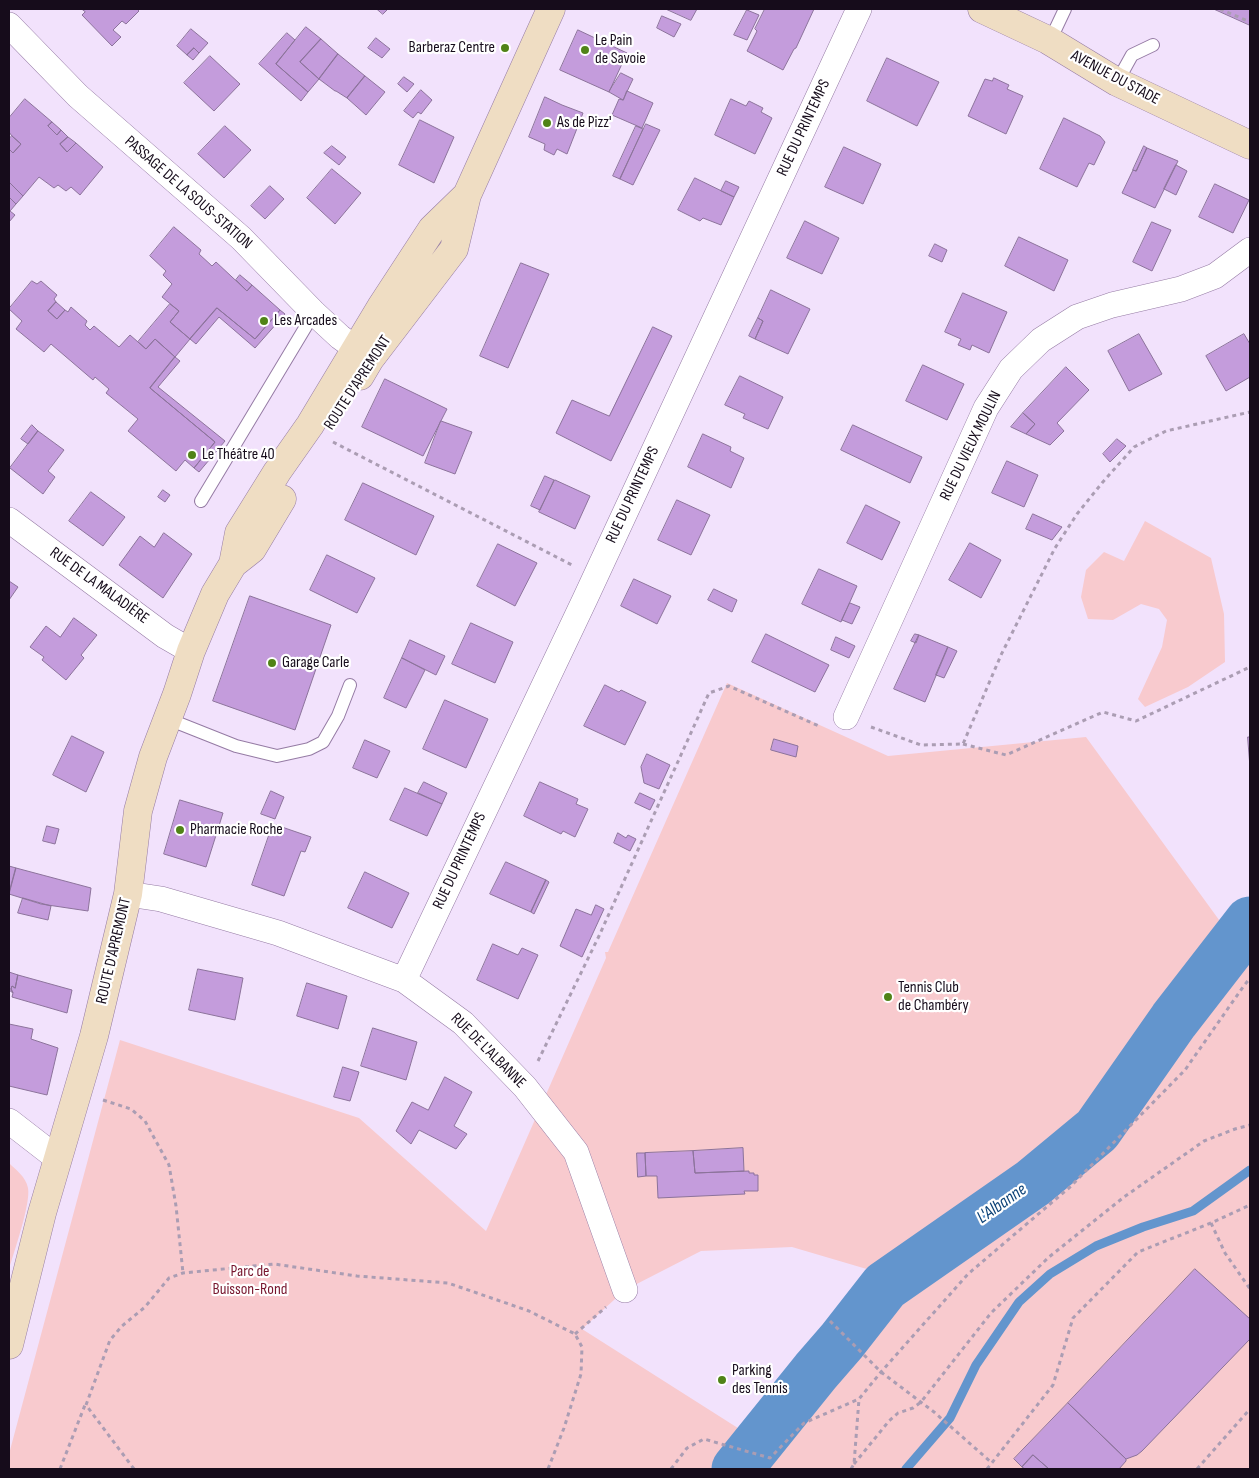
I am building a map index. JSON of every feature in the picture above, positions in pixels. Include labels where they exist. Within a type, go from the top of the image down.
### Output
[{"type":"main road","name":"ROUTE D'APREMONT","points":[[9,1345],[42,1213],[94,1036],[128,894],[138,811],[153,757],[191,650],[215,594],[233,564],[239,533],[278,472],[310,425],[363,354],[454,249],[467,195],[551,9]]},
{"type":"main road","name":"AVENUE DU STADE","points":[[982,9],[1048,40],[1117,82],[1250,145]]},
{"type":"main road","name":"ROUTE D'APREMONT","points":[[233,564],[252,549],[305,460],[324,435],[363,354]]},
{"type":"street","name":"RUE DU PRINTEMPS","points":[[404,980],[595,576],[859,9]]},
{"type":"street","name":"PASSAGE DE LA SOUS-STATION","points":[[9,25],[78,96],[241,238],[314,313],[363,354]]},
{"type":"street","name":"RUE DU VIEUX MOULIN","points":[[846,717],[986,408],[1011,369],[1041,340],[1077,317],[1112,305],[1181,288],[1215,276],[1250,250]]},
{"type":"street","name":"RUE DE LA MALADIÈRE","points":[[9,520],[165,636],[191,650]]},
{"type":"street","name":"RUE DE L'ALBANNE","points":[[128,894],[161,899],[278,933],[404,980],[463,1023],[525,1087],[576,1152],[625,1290]]},
{"type":"street","points":[[9,1121],[58,1159]]},
{"type":"lane","points":[[1048,40],[1066,9]]},
{"type":"lane","points":[[1117,82],[1132,55],[1153,45]]},
{"type":"lane","points":[[201,501],[314,313]]},
{"type":"lane","points":[[168,718],[236,746],[277,756],[308,749],[322,742],[338,716],[350,686]]},
{"type":"path","points":[[1220,9],[1250,22]]},
{"type":"path","points":[[963,744],[1001,655],[1055,548],[1077,514],[1102,483],[1134,447],[1166,431],[1250,412]]},
{"type":"path","points":[[324,435],[337,444],[595,576]]},
{"type":"path","points":[[525,1087],[599,936],[709,693],[729,686],[827,730],[846,717],[921,744],[963,744],[1006,755],[1103,712],[1136,721],[1250,667]]},
{"type":"path","points":[[671,1469],[687,1448],[704,1439],[770,1458],[804,1423],[859,1399],[968,1274],[1070,1187],[1185,1070],[1250,978]]},
{"type":"path","points":[[79,1090],[131,1109],[145,1121],[149,1128],[169,1165],[176,1206],[183,1273]]},
{"type":"path","points":[[851,1469],[889,1421],[921,1402],[991,1313],[1049,1257],[1124,1197],[1204,1141],[1250,1125]]},
{"type":"path","points":[[987,1469],[1053,1385],[1074,1318],[1138,1252],[1211,1223],[1250,1205]]},
{"type":"path","points":[[1211,1223],[1225,1253],[1250,1289]]},
{"type":"path","points":[[60,1469],[110,1340],[122,1326],[145,1307],[168,1278],[183,1273],[274,1264],[357,1276],[448,1284],[529,1311],[575,1334],[582,1347],[581,1374],[564,1428],[548,1469]]},
{"type":"path","points":[[575,1334],[625,1290]]},
{"type":"path","points":[[830,1321],[882,1372],[934,1412],[992,1464]]},
{"type":"path","points":[[854,1464],[859,1399]]},
{"type":"path","points":[[86,1405],[134,1469]]},
{"type":"path","points":[[1197,1469],[1250,1410]]},
{"type":"green space","points":[[1145,521],[1211,558],[1224,614],[1225,662],[1188,687],[1145,707],[1138,699],[1162,647],[1167,620],[1159,609],[1141,604],[1113,620],[1088,619],[1081,597],[1086,570],[1104,552],[1124,561]]},
{"type":"green space","name":"Parc de Buisson-Rond","points":[[727,683],[888,756],[1086,737],[1238,946],[1250,935],[1250,1469],[9,1469],[9,1454],[120,1040],[359,1118],[486,1231],[606,958],[605,952],[608,952]],"holes":[[[792,1247],[887,1275],[830,1321],[741,1430],[582,1329],[625,1290],[701,1251]]]},
{"type":"green space","points":[[9,1163],[25,1180],[28,1195],[22,1228],[9,1269]]},
{"type":"building","points":[[82,9],[137,9],[139,11],[126,24],[122,21],[113,30],[121,37],[112,46],[82,15],[85,12]]},
{"type":"building","points":[[377,9],[388,9],[383,14]]},
{"type":"building","points":[[666,9],[697,9],[691,20]]},
{"type":"building","points":[[765,9],[814,9],[796,48],[783,70],[747,51]]},
{"type":"building","points":[[1214,9],[1250,9],[1250,25]]},
{"type":"building","points":[[747,10],[759,15],[747,40],[734,35]]},
{"type":"building","points":[[662,16],[681,24],[674,37],[657,28]]},
{"type":"building","points":[[306,27],[321,39],[300,62],[319,79],[308,92],[276,64]]},
{"type":"building","points":[[191,29],[208,43],[199,53],[194,48],[187,55],[177,46]]},
{"type":"building","points":[[578,30],[627,53],[609,92],[560,70]]},
{"type":"building","points":[[287,33],[295,40],[276,64],[308,92],[301,101],[259,64]]},
{"type":"building","points":[[376,38],[390,49],[382,58],[368,48]]},
{"type":"building","points":[[321,39],[338,54],[319,79],[300,62]]},
{"type":"building","points":[[194,48],[199,53],[193,60],[187,55]]},
{"type":"building","points":[[338,54],[365,76],[347,98],[319,79]]},
{"type":"building","points":[[210,56],[240,84],[214,111],[184,83]]},
{"type":"building","points":[[887,58],[939,82],[917,126],[867,101]]},
{"type":"building","points":[[621,73],[633,79],[623,100],[609,92]]},
{"type":"building","points":[[365,76],[385,92],[366,115],[347,98]]},
{"type":"building","points":[[404,77],[414,84],[407,92],[398,84]]},
{"type":"building","points":[[994,78],[1009,85],[1007,89],[1023,96],[1006,134],[968,116],[985,79],[992,81]]},
{"type":"building","points":[[421,90],[432,100],[421,114],[418,112],[413,118],[404,111]]},
{"type":"building","points":[[627,91],[653,103],[642,128],[612,115],[619,99],[623,100]]},
{"type":"building","points":[[545,97],[583,113],[567,154],[557,149],[554,155],[544,150],[545,144],[529,137]]},
{"type":"building","points":[[25,99],[52,122],[48,126],[57,135],[61,130],[68,137],[60,144],[67,152],[76,143],[103,167],[80,195],[71,187],[66,191],[58,185],[54,188],[39,177],[23,196],[9,182],[9,149],[13,153],[21,144],[9,132],[9,118]]},
{"type":"building","points":[[731,99],[746,106],[749,101],[763,108],[761,112],[772,118],[755,154],[715,135]]},
{"type":"building","points":[[1064,118],[1100,136],[1105,142],[1094,165],[1089,163],[1077,187],[1040,169]]},
{"type":"building","points":[[420,120],[454,137],[434,183],[399,165]]},
{"type":"building","points":[[52,122],[61,130],[57,135],[48,126]]},
{"type":"building","points":[[646,124],[660,130],[633,185],[620,179]]},
{"type":"building","points":[[225,126],[251,150],[224,178],[198,154]]},
{"type":"building","points":[[636,126],[643,129],[620,179],[613,176]]},
{"type":"building","points":[[12,136],[21,144],[13,153],[9,149],[9,139]]},
{"type":"building","points":[[68,137],[76,143],[67,152],[60,144]]},
{"type":"building","points":[[332,146],[346,157],[339,165],[324,153]]},
{"type":"building","points":[[1144,146],[1147,148],[1136,171],[1133,170]]},
{"type":"building","points":[[844,147],[881,164],[863,204],[825,187]]},
{"type":"building","points":[[1147,148],[1178,161],[1155,208],[1122,193],[1133,170],[1136,171]]},
{"type":"building","points":[[1176,165],[1187,171],[1176,195],[1164,189]]},
{"type":"building","points":[[332,169],[361,193],[335,224],[307,198]]},
{"type":"building","points":[[695,178],[734,197],[721,225],[703,218],[700,221],[678,210]]},
{"type":"building","points":[[726,181],[739,187],[734,197],[721,191]]},
{"type":"building","points":[[9,182],[23,196],[16,204],[9,197]]},
{"type":"building","points":[[1215,184],[1249,200],[1233,233],[1199,217]]},
{"type":"building","points":[[270,186],[284,199],[265,219],[251,206]]},
{"type":"building","points":[[9,197],[16,204],[10,211],[15,215],[9,222]]},
{"type":"building","points":[[805,221],[839,238],[822,274],[787,258]]},
{"type":"building","points":[[1152,222],[1171,230],[1152,271],[1133,262]]},
{"type":"building","points":[[174,227],[201,250],[199,254],[212,266],[216,262],[247,291],[252,285],[280,310],[255,339],[217,308],[190,339],[170,322],[179,311],[162,297],[172,284],[163,275],[166,271],[150,256]]},
{"type":"building","points":[[1019,237],[1068,260],[1054,291],[1005,266]]},
{"type":"building","points":[[935,244],[947,250],[942,262],[929,256]]},
{"type":"building","points":[[521,263],[549,274],[508,368],[480,356]]},
{"type":"building","points":[[240,275],[252,285],[247,291],[236,280]]},
{"type":"building","points":[[32,281],[37,284],[41,281],[57,295],[54,299],[56,302],[48,311],[57,319],[65,310],[68,312],[71,307],[87,321],[85,325],[90,330],[94,326],[119,347],[130,335],[146,349],[155,339],[175,357],[150,388],[215,442],[194,468],[185,460],[176,471],[128,431],[138,419],[106,393],[109,389],[95,377],[93,380],[51,344],[44,352],[16,329],[22,321],[9,309]]},
{"type":"building","points":[[771,290],[810,309],[788,354],[755,339],[763,321],[758,318]]},
{"type":"building","points":[[963,293],[1007,312],[989,353],[972,345],[970,350],[958,345],[961,339],[945,332]]},
{"type":"building","points":[[56,302],[65,310],[57,319],[48,311]]},
{"type":"building","points":[[170,304],[179,311],[170,322],[190,339],[175,357],[155,339],[146,349],[138,342]]},
{"type":"building","points":[[217,308],[255,339],[280,310],[285,314],[255,348],[219,317],[196,344],[190,339]]},
{"type":"building","points":[[758,318],[763,321],[755,339],[749,336]]},
{"type":"building","points":[[653,327],[672,336],[611,461],[556,433],[572,400],[609,416]]},
{"type":"building","points":[[1139,334],[1162,374],[1129,391],[1108,351]]},
{"type":"building","points":[[1244,334],[1250,344],[1250,377],[1226,391],[1206,356]]},
{"type":"building","points":[[175,357],[180,361],[158,387],[225,441],[199,472],[194,468],[215,442],[150,388]]},
{"type":"building","points":[[923,365],[964,384],[947,420],[906,401]]},
{"type":"building","points":[[1066,367],[1089,390],[1057,423],[1064,431],[1050,445],[1026,434],[1035,424],[1023,413]]},
{"type":"building","points":[[740,376],[783,397],[768,429],[743,418],[745,414],[725,405]]},
{"type":"building","points":[[385,379],[447,409],[423,456],[362,427]]},
{"type":"building","points":[[1023,413],[1035,424],[1026,434],[1011,427]]},
{"type":"building","points":[[441,421],[472,432],[455,474],[425,463]]},
{"type":"building","points":[[32,425],[38,431],[28,444],[21,439]]},
{"type":"building","points":[[853,425],[922,457],[910,483],[841,450]]},
{"type":"building","points":[[38,431],[64,450],[48,471],[55,477],[43,494],[10,468]]},
{"type":"building","points":[[703,434],[731,447],[730,451],[744,458],[731,488],[688,467]]},
{"type":"building","points":[[1117,439],[1126,446],[1110,462],[1103,454]]},
{"type":"building","points":[[1007,461],[1038,475],[1024,507],[992,493]]},
{"type":"building","points":[[545,476],[554,480],[540,510],[531,506]]},
{"type":"building","points":[[555,480],[590,496],[575,529],[539,512]]},
{"type":"building","points":[[363,483],[434,516],[416,555],[345,520]]},
{"type":"building","points":[[163,490],[170,495],[165,502],[158,497]]},
{"type":"building","points":[[91,492],[125,517],[103,546],[69,521]]},
{"type":"building","points":[[677,500],[710,515],[691,555],[658,540]]},
{"type":"building","points":[[866,505],[900,522],[882,560],[847,543]]},
{"type":"building","points":[[1033,514],[1062,527],[1052,540],[1026,529]]},
{"type":"building","points":[[164,533],[192,554],[163,598],[119,565],[140,536],[154,547]]},
{"type":"building","points":[[970,543],[1001,560],[981,598],[949,580]]},
{"type":"building","points":[[498,544],[537,563],[515,606],[477,586]]},
{"type":"building","points":[[327,555],[375,578],[357,613],[310,590]]},
{"type":"building","points":[[819,569],[857,586],[841,622],[802,604]]},
{"type":"building","points":[[634,579],[671,596],[657,624],[621,606]]},
{"type":"building","points":[[9,581],[18,587],[9,600]]},
{"type":"building","points":[[714,589],[737,600],[732,612],[708,600]]},
{"type":"building","name":"Garage Carle","points":[[250,596],[331,625],[295,730],[213,701]]},
{"type":"building","points":[[850,603],[860,607],[852,624],[842,620]]},
{"type":"building","points":[[74,618],[97,635],[81,655],[84,658],[66,680],[42,660],[44,657],[30,647],[46,626],[60,637]]},
{"type":"building","points":[[471,623],[513,642],[495,683],[452,664]]},
{"type":"building","points":[[766,634],[829,665],[815,692],[752,662]]},
{"type":"building","points":[[915,634],[919,635],[916,643],[911,641]]},
{"type":"building","points":[[919,635],[948,647],[925,702],[894,689]]},
{"type":"building","points":[[836,637],[855,646],[849,658],[831,650]]},
{"type":"building","points":[[410,640],[445,656],[436,675],[402,658]]},
{"type":"building","points":[[948,647],[957,651],[944,678],[936,675]]},
{"type":"building","points":[[402,658],[425,670],[406,708],[384,698]]},
{"type":"building","points":[[605,685],[619,692],[621,690],[646,702],[625,745],[584,726]]},
{"type":"building","points":[[445,700],[488,719],[466,768],[423,749]]},
{"type":"building","points":[[72,736],[104,752],[86,792],[53,775]]},
{"type":"building","points":[[1248,737],[1250,737],[1250,767]]},
{"type":"building","points":[[774,739],[798,746],[796,757],[771,750]]},
{"type":"building","points":[[365,740],[390,751],[377,778],[353,768]]},
{"type":"building","points":[[647,754],[670,765],[659,789],[644,783],[641,767]]},
{"type":"building","points":[[424,782],[447,793],[442,804],[418,793]]},
{"type":"building","points":[[540,782],[578,799],[576,804],[588,809],[575,837],[563,831],[561,834],[524,816]]},
{"type":"building","points":[[405,788],[442,804],[427,836],[390,820]]},
{"type":"building","points":[[271,791],[284,797],[275,819],[261,814]]},
{"type":"building","points":[[640,793],[655,800],[650,810],[635,803]]},
{"type":"building","points":[[180,800],[223,813],[206,867],[164,854]]},
{"type":"building","points":[[273,824],[311,837],[305,852],[301,851],[284,896],[252,885]]},
{"type":"building","points":[[47,826],[59,829],[55,844],[43,841]]},
{"type":"building","points":[[618,833],[626,838],[628,835],[636,839],[630,851],[614,843]]},
{"type":"building","points":[[506,862],[546,880],[531,912],[490,894]]},
{"type":"building","points":[[9,866],[16,868],[9,894]]},
{"type":"building","points":[[16,868],[91,888],[88,911],[41,904],[9,894]]},
{"type":"building","points":[[365,872],[409,893],[392,928],[348,908]]},
{"type":"building","points":[[546,880],[549,882],[534,914],[531,912]]},
{"type":"building","points":[[23,898],[51,906],[48,920],[18,913]]},
{"type":"building","points":[[596,905],[604,909],[582,957],[560,946],[576,909],[591,915]]},
{"type":"building","points":[[493,944],[518,955],[522,948],[538,955],[518,999],[477,980]]},
{"type":"building","points":[[198,969],[243,978],[235,1020],[189,1010]]},
{"type":"building","points":[[9,972],[18,975],[15,988],[12,986],[11,989],[13,993],[9,990]]},
{"type":"building","points":[[18,975],[72,990],[67,1013],[12,997],[11,989],[12,986],[15,988]]},
{"type":"building","points":[[307,983],[347,996],[338,1029],[297,1016]]},
{"type":"building","points":[[9,1024],[33,1029],[31,1039],[58,1048],[47,1095],[9,1086]]},
{"type":"building","points":[[373,1028],[417,1042],[406,1080],[361,1066]]},
{"type":"building","points":[[343,1067],[359,1072],[350,1101],[334,1097]]},
{"type":"building","points":[[445,1077],[472,1092],[454,1126],[467,1134],[456,1149],[419,1130],[411,1144],[396,1131],[412,1102],[428,1110]]},
{"type":"building","points":[[743,1148],[744,1171],[695,1173],[693,1151]]},
{"type":"building","points":[[693,1151],[695,1173],[749,1171],[749,1173],[758,1175],[758,1191],[744,1191],[745,1194],[658,1198],[657,1176],[646,1176],[645,1153]]},
{"type":"building","points":[[637,1153],[645,1153],[646,1176],[638,1177]]},
{"type":"building","points":[[1195,1269],[1250,1319],[1250,1339],[1142,1451],[1126,1459],[1068,1403]]},
{"type":"building","points":[[1068,1403],[1126,1459],[1119,1469],[1049,1469],[1033,1455],[1022,1467],[1014,1459]]},
{"type":"building","points":[[1033,1455],[1049,1469],[1025,1469],[1022,1467]]},
{"type":"waterway","name":"L'Albanne","points":[[737,1469],[885,1286],[1033,1183],[1097,1130],[1174,1020],[1250,922]]},
{"type":"waterway","points":[[906,1469],[950,1418],[976,1365],[1019,1302],[1050,1274],[1096,1246],[1143,1227],[1193,1211],[1250,1170]]},
{"type":"place","name":"Barberaz Centre","points":[[505,48]]},
{"type":"place","name":"Le Pain de Savoie","points":[[585,50]]},
{"type":"place","name":"As de Pizz'","points":[[547,123]]},
{"type":"place","name":"Les Arcades","points":[[264,321]]},
{"type":"place","name":"Le Théâtre 40","points":[[192,455]]},
{"type":"place","name":"Garage Carle","points":[[272,663]]},
{"type":"place","name":"Pharmacie Roche","points":[[180,830]]},
{"type":"place","name":"Tennis Club de Chambéry","points":[[888,997]]},
{"type":"place","name":"Parking des Tennis","points":[[722,1380]]}]
